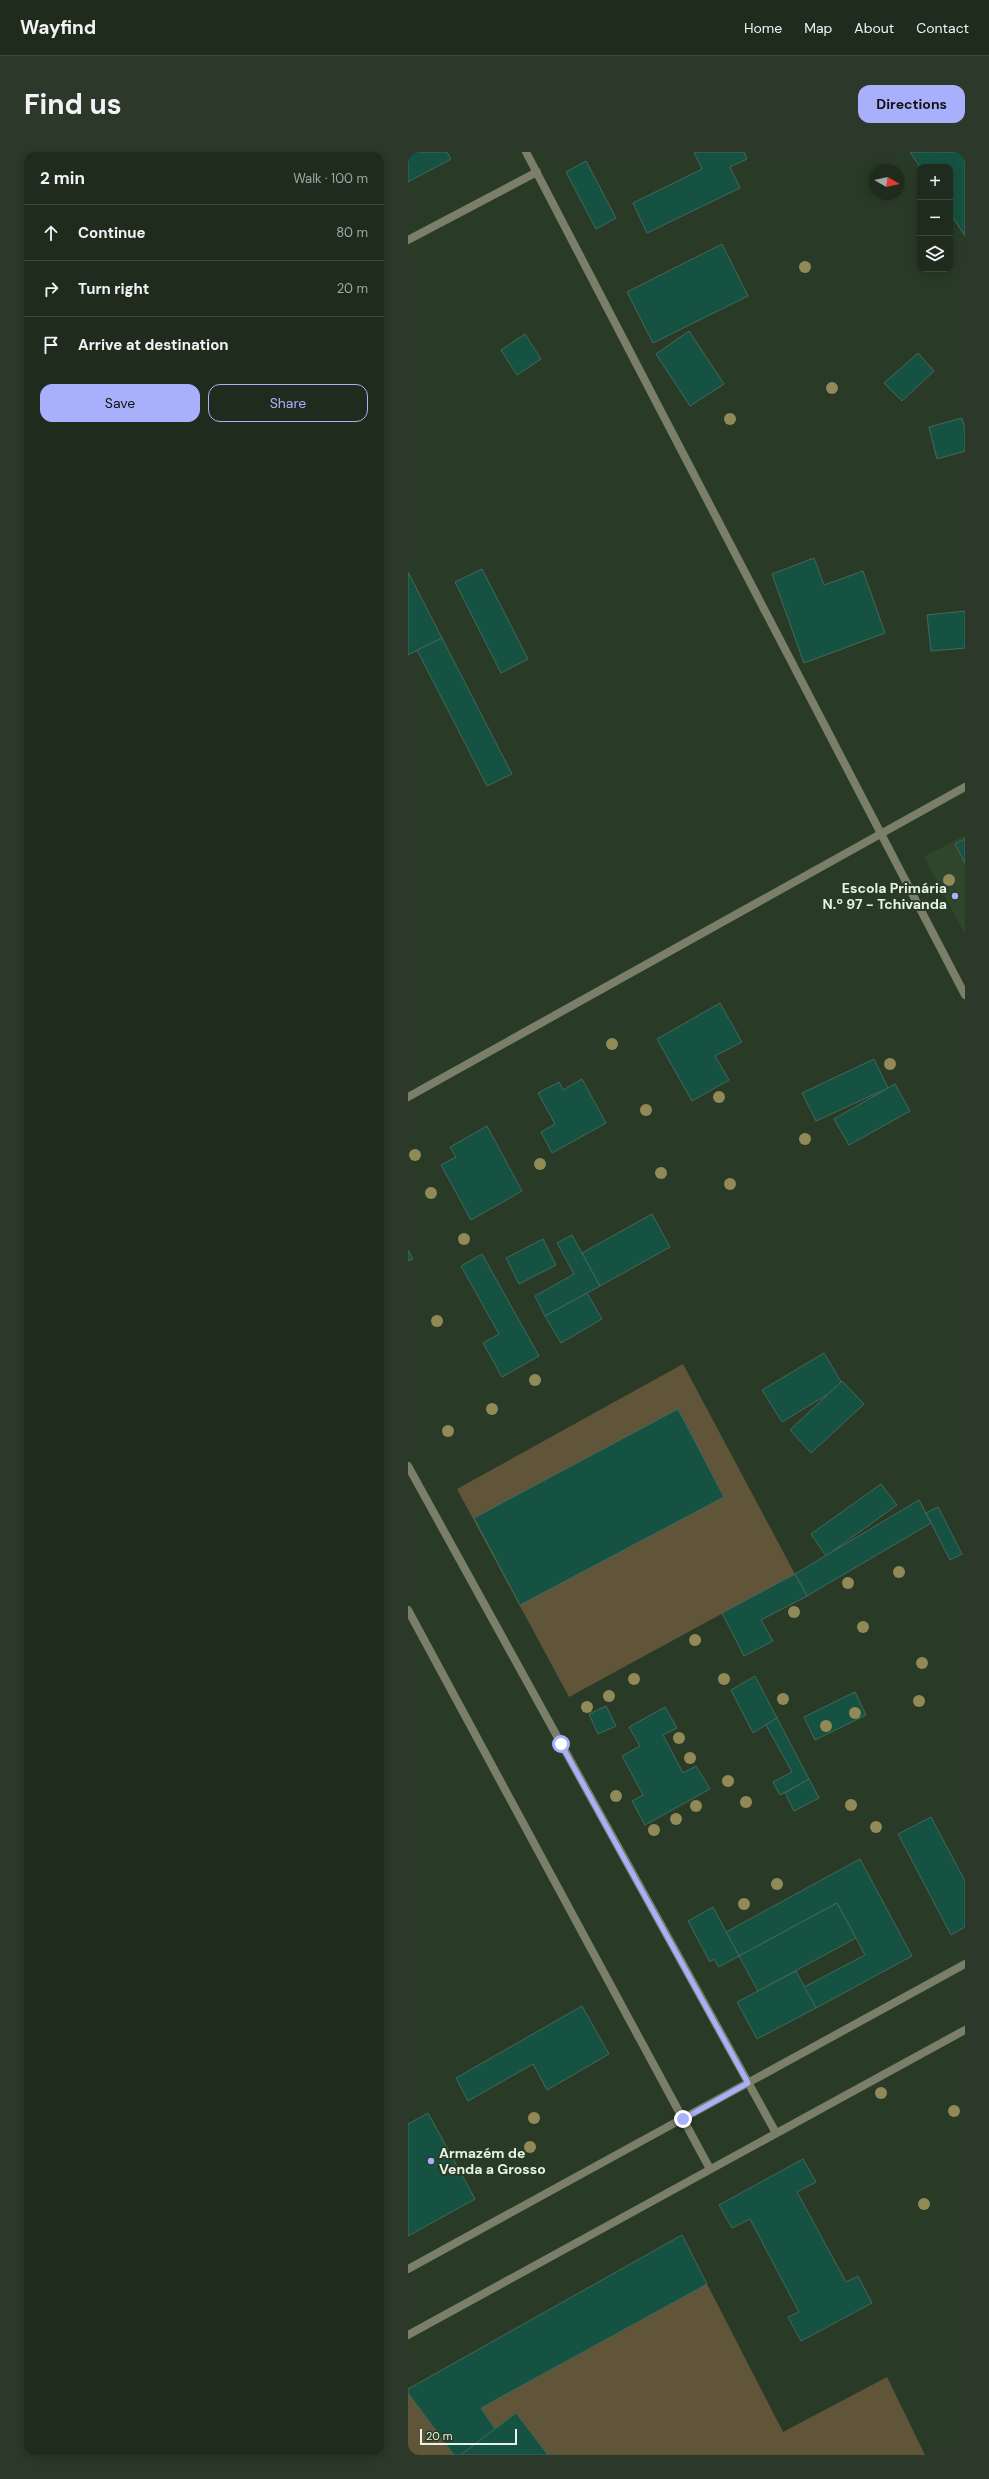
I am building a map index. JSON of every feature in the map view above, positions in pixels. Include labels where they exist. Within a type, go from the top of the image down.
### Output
[{"type":"street","points":[[526,152],[965,995]]},
{"type":"street","points":[[408,240],[536,172]]},
{"type":"street","points":[[408,1097],[965,787]]},
{"type":"street","points":[[408,1466],[776,2133]]},
{"type":"street","points":[[408,1610],[710,2169]]},
{"type":"street","points":[[408,2269],[965,1964]]},
{"type":"street","points":[[408,2335],[965,2030]]},
{"type":"shaded area","name":"Escola Primária N.º 97 - Tchivanda","points":[[965,835],[965,934],[924,857]]},
{"type":"shaded area","points":[[683,1364],[795,1574],[569,1697],[457,1489]]},
{"type":"shaded area","points":[[707,2284],[783,2432],[887,2377],[925,2455],[548,2455],[516,2413],[495,2429],[481,2408]]},
{"type":"shaded area","points":[[408,2393],[454,2455],[408,2455]]},
{"type":"building","points":[[408,152],[447,152],[451,159],[408,182]]},
{"type":"building","points":[[694,152],[744,152],[747,159],[730,167],[740,188],[647,233],[633,203],[702,169]]},
{"type":"building","points":[[910,152],[962,152],[965,157],[965,236],[953,218],[953,164],[918,164]]},
{"type":"building","points":[[586,161],[616,218],[596,229],[566,172]]},
{"type":"building","points":[[722,244],[748,296],[653,343],[627,292]]},
{"type":"building","points":[[689,331],[724,384],[690,406],[656,354]]},
{"type":"building","points":[[525,334],[541,359],[517,375],[501,350]]},
{"type":"building","points":[[918,353],[934,371],[902,401],[884,383]]},
{"type":"building","points":[[962,418],[965,429],[965,451],[937,459],[929,427]]},
{"type":"building","points":[[814,558],[824,585],[863,571],[885,633],[804,663],[772,574]]},
{"type":"building","points":[[482,569],[528,659],[501,673],[455,582]]},
{"type":"building","points":[[408,572],[442,638],[408,655]]},
{"type":"building","points":[[965,611],[965,648],[931,651],[927,615]]},
{"type":"building","points":[[442,638],[512,774],[487,786],[417,650]]},
{"type":"building","points":[[965,839],[965,863],[955,844]]},
{"type":"building","points":[[720,1003],[742,1042],[715,1056],[729,1080],[692,1101],[657,1039]]},
{"type":"building","points":[[874,1059],[888,1088],[816,1121],[802,1093]]},
{"type":"building","points":[[582,1079],[606,1123],[552,1153],[541,1132],[555,1124],[538,1093],[559,1082],[563,1090]]},
{"type":"building","points":[[895,1084],[910,1111],[849,1145],[834,1119]]},
{"type":"building","points":[[487,1126],[522,1191],[471,1220],[441,1165],[456,1157],[450,1147]]},
{"type":"building","points":[[652,1214],[670,1247],[600,1286],[582,1253]]},
{"type":"building","points":[[572,1235],[600,1286],[545,1316],[535,1296],[574,1274],[557,1243]]},
{"type":"building","points":[[543,1239],[556,1265],[519,1284],[506,1258]]},
{"type":"building","points":[[408,1250],[413,1259],[408,1261]]},
{"type":"building","points":[[482,1254],[539,1356],[502,1377],[483,1343],[499,1334],[461,1266]]},
{"type":"building","points":[[587,1293],[602,1319],[561,1343],[545,1316]]},
{"type":"building","points":[[824,1353],[843,1385],[782,1422],[762,1390]]},
{"type":"building","points":[[842,1381],[864,1404],[811,1453],[790,1430]]},
{"type":"building","points":[[678,1409],[724,1497],[520,1605],[474,1518]]},
{"type":"building","points":[[881,1484],[897,1505],[826,1556],[811,1534]]},
{"type":"building","points":[[919,1500],[931,1523],[807,1596],[795,1574]]},
{"type":"building","points":[[938,1507],[962,1554],[950,1560],[926,1513]]},
{"type":"building","points":[[795,1574],[807,1596],[761,1620],[773,1641],[744,1656],[722,1613]]},
{"type":"building","points":[[755,1676],[777,1718],[753,1733],[731,1690]]},
{"type":"building","points":[[855,1692],[866,1715],[815,1740],[804,1717]]},
{"type":"building","points":[[606,1706],[616,1726],[598,1734],[589,1714]]},
{"type":"building","points":[[665,1707],[677,1728],[663,1735],[683,1773],[696,1766],[710,1789],[645,1825],[632,1801],[643,1795],[622,1756],[640,1746],[629,1727]]},
{"type":"building","points":[[777,1718],[809,1779],[780,1795],[773,1782],[792,1772],[766,1725]]},
{"type":"building","points":[[809,1779],[819,1798],[794,1811],[785,1793]]},
{"type":"building","points":[[931,1817],[965,1881],[965,1927],[951,1935],[898,1834]]},
{"type":"building","points":[[860,1859],[912,1956],[816,2008],[804,1987],[865,1955],[837,1903],[739,1956],[726,1932]]},
{"type":"building","points":[[837,1903],[856,1938],[758,1991],[739,1956]]},
{"type":"building","points":[[713,1907],[739,1956],[719,1967],[714,1959],[710,1962],[688,1921]]},
{"type":"building","points":[[796,1971],[816,2008],[757,2039],[737,2002]]},
{"type":"building","points":[[582,2006],[609,2054],[547,2090],[533,2064],[468,2101],[456,2078]]},
{"type":"building","name":"Armazém de Venda a Grosso","points":[[428,2113],[475,2199],[408,2236],[408,2124]]},
{"type":"building","points":[[803,2159],[816,2182],[797,2192],[846,2282],[858,2276],[872,2303],[801,2341],[788,2317],[799,2312],[750,2219],[732,2228],[719,2205]]},
{"type":"building","points":[[682,2235],[707,2284],[481,2408],[495,2429],[461,2455],[454,2455],[408,2393],[408,2389]]},
{"type":"building","points":[[516,2413],[548,2455],[462,2454]]},
{"type":"place","name":"Escola Primária N.º 97 - Tchivanda","points":[[955,896]]},
{"type":"place","name":"Armazém de Venda a Grosso","points":[[431,2161]]},
{"type":"route","points":[[561,1744],[748,2083],[683,2119]]}]
